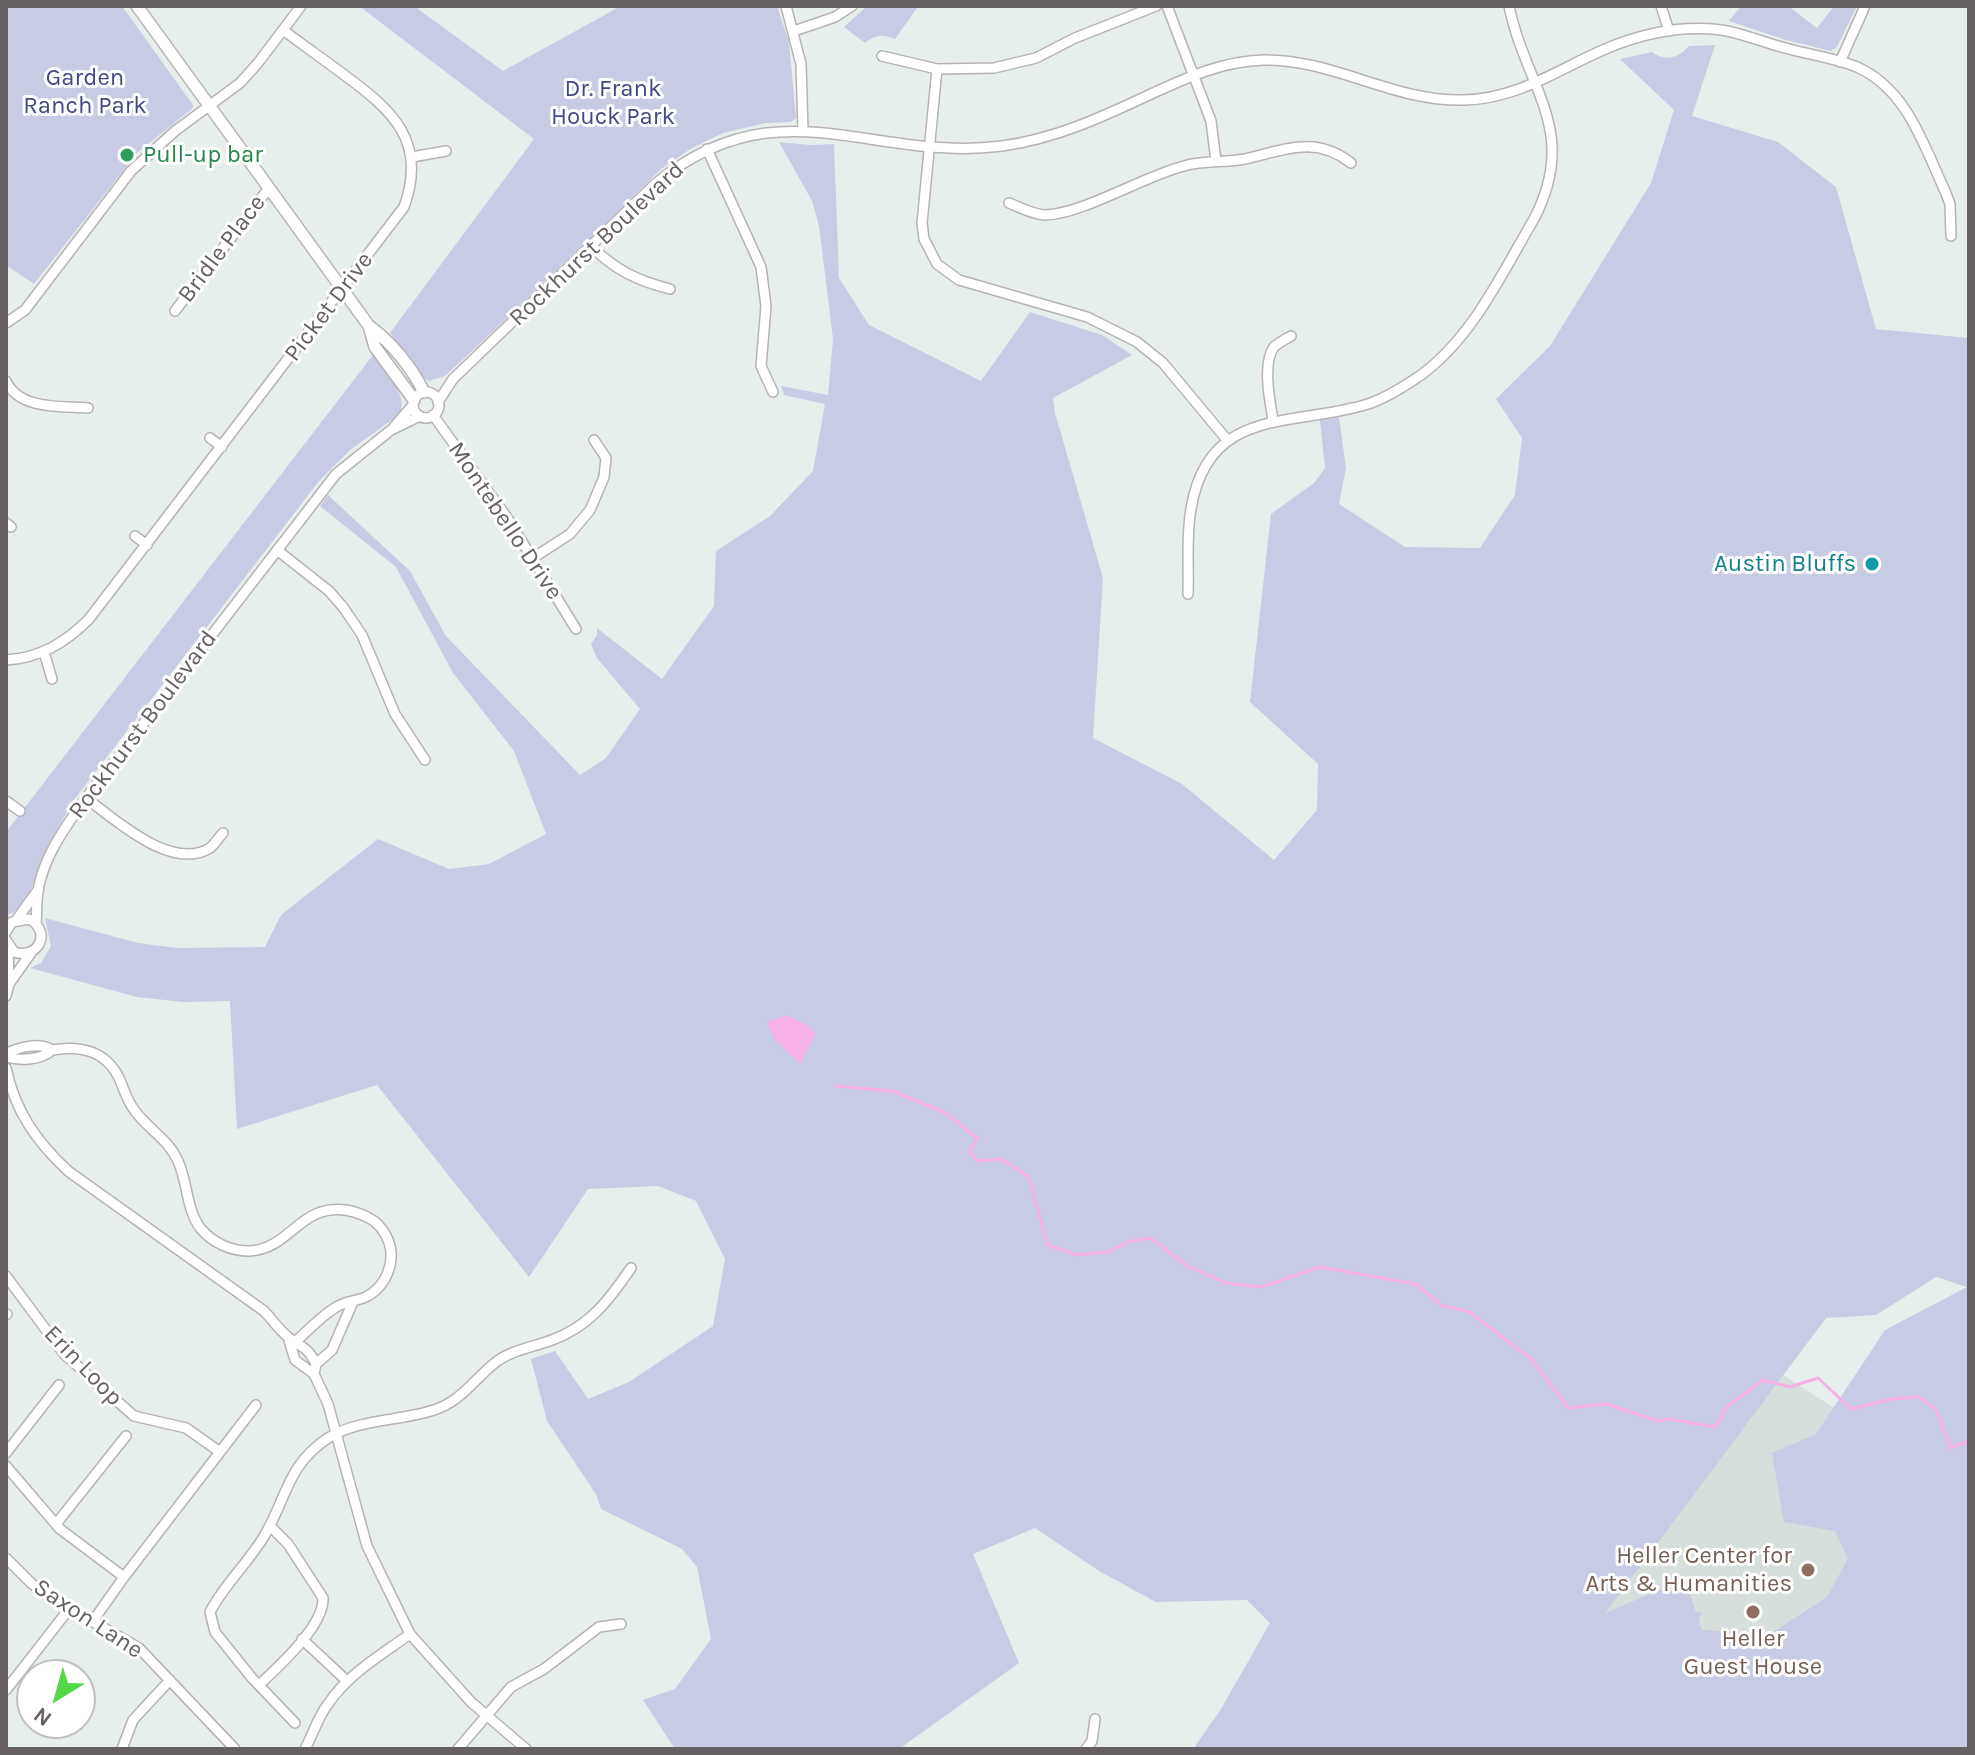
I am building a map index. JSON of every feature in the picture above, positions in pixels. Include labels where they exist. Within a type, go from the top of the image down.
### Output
[{"type":"street","points":[[137,6],[342,290],[369,326],[384,337],[416,378],[420,416],[433,415]]},
{"type":"street","points":[[6,323],[25,310],[139,162],[249,73],[301,6]]},
{"type":"street","points":[[786,6],[794,31],[803,83],[803,130]]},
{"type":"street","points":[[794,31],[835,17],[852,6]]},
{"type":"street","points":[[882,56],[937,69],[994,68],[1036,58],[1088,32],[1156,6]]},
{"type":"street","points":[[1167,6],[1211,121],[1216,161]]},
{"type":"street","points":[[1188,594],[1193,497],[1201,474],[1228,441],[1252,426],[1273,420],[1376,401],[1419,376],[1458,341],[1534,219],[1553,169],[1552,131],[1509,6]]},
{"type":"street","points":[[1661,6],[1669,31]]},
{"type":"street","points":[[1840,62],[1865,6]]},
{"type":"street","points":[[283,30],[382,104],[402,128],[412,157],[446,151]]},
{"type":"street","name":"Rockhurst Boulevard","points":[[433,415],[453,379],[655,184],[707,149],[751,135],[803,130],[929,147],[959,149],[1003,146],[1062,133],[1193,75],[1242,62],[1287,61],[1408,95],[1444,100],[1501,96],[1618,44],[1651,33],[1722,30],[1840,62],[1869,73],[1882,82],[1911,118],[1950,204],[1951,236]]},
{"type":"street","points":[[937,69],[922,223],[924,239],[937,264],[959,280],[1087,317],[1137,342],[1176,377],[1228,441]]},
{"type":"street","points":[[1009,203],[1030,212],[1058,214],[1164,172],[1310,146],[1335,150],[1351,163]]},
{"type":"street","points":[[707,149],[761,267],[766,306],[761,366],[773,392]]},
{"type":"street","name":"Picket Drive","points":[[6,660],[44,652],[70,638],[89,619],[404,207],[412,173],[412,157]]},
{"type":"street","name":"Bridle Place","points":[[175,311],[269,188]]},
{"type":"street","points":[[591,246],[625,273],[670,289]]},
{"type":"street","points":[[1273,420],[1268,388],[1270,359],[1274,348],[1291,336]]},
{"type":"street","name":"Rockhurst Boulevard","points":[[391,430],[420,397],[453,379]]},
{"type":"street","points":[[6,381],[9,394],[26,401],[88,408]]},
{"type":"street","points":[[420,397],[438,402]]},
{"type":"street","name":"Montebello Drive","points":[[433,415],[533,558],[576,629]]},
{"type":"street","name":"Rockhurst Boulevard","points":[[6,932],[38,890],[56,845],[86,798],[342,467],[391,430],[420,416]]},
{"type":"street","points":[[210,438],[222,447]]},
{"type":"street","points":[[533,558],[570,534],[594,502],[604,477],[606,458],[594,440]]},
{"type":"street","points":[[135,536],[147,545]]},
{"type":"street","points":[[277,550],[329,591],[343,607],[362,635],[399,722],[425,760]]},
{"type":"street","points":[[44,652],[52,679]]},
{"type":"street","points":[[86,798],[141,839],[166,851],[192,852],[210,848],[223,833]]},
{"type":"street","points":[[6,801],[20,811]]},
{"type":"street","name":"Rockhurst Boulevard","points":[[31,953],[42,938],[36,924],[38,890]]},
{"type":"street","points":[[12,921],[29,919],[36,924]]},
{"type":"street","points":[[7,943],[20,954],[31,953]]},
{"type":"street","points":[[6,996],[9,984],[7,943]]},
{"type":"street","points":[[9,984],[31,953]]},
{"type":"street","points":[[6,1055],[16,1060],[48,1054],[52,1050],[84,1049],[106,1061],[136,1112],[174,1154],[184,1177],[193,1215],[216,1243],[242,1251],[263,1249],[284,1238],[308,1217],[329,1209],[356,1212],[371,1219],[388,1239],[391,1253],[389,1267],[376,1290],[352,1304],[332,1350],[315,1369]]},
{"type":"street","points":[[6,1068],[14,1101],[35,1137],[68,1171],[264,1311],[311,1353],[338,1433],[367,1546],[410,1634],[457,1688],[526,1749]]},
{"type":"street","points":[[295,1723],[215,1632],[210,1612],[270,1526],[294,1470],[320,1444],[338,1433],[435,1410],[452,1402],[505,1356],[553,1340],[590,1320],[609,1300],[631,1268]]},
{"type":"street","name":"Erin Loop","points":[[6,1276],[60,1349],[134,1416],[186,1428],[220,1452]]},
{"type":"street","points":[[292,1339],[333,1309],[345,1303],[352,1304]]},
{"type":"street","points":[[292,1339],[295,1360],[315,1369]]},
{"type":"street","points":[[6,1453],[59,1385]]},
{"type":"street","points":[[93,1621],[256,1405]]},
{"type":"street","points":[[56,1524],[126,1436]]},
{"type":"street","points":[[6,1466],[56,1524],[124,1577]]},
{"type":"street","points":[[259,1685],[283,1662],[320,1616],[323,1598],[288,1544],[270,1526]]},
{"type":"street","name":"Saxon Lane","points":[[6,1558],[32,1584],[69,1609],[139,1648],[235,1749]]},
{"type":"street","points":[[6,1690],[69,1609]]},
{"type":"street","points":[[458,1749],[518,1681],[544,1669],[599,1627],[621,1624]]},
{"type":"street","points":[[305,1749],[326,1706],[347,1681],[410,1634]]},
{"type":"street","points":[[302,1639],[347,1681]]},
{"type":"street","points":[[122,1749],[133,1720],[170,1680]]},
{"type":"street","points":[[1086,1749],[1092,1741],[1095,1719]]},
{"type":"shaded area","points":[[787,1015],[810,1027],[815,1034],[800,1064],[775,1040],[767,1022]]},
{"type":"shaded area","points":[[1726,1338],[1969,1495],[1969,1749],[1528,1749]]},
{"type":"green space","name":"Garden Ranch Park","points":[[6,6],[122,6],[193,105],[137,153],[34,284],[6,265]]},
{"type":"green space","name":"Dr. Frank Houck Park","points":[[359,6],[414,6],[503,71],[621,6],[777,6],[789,42],[796,118],[791,122],[766,123],[723,133],[692,148],[661,169],[445,376],[429,381],[422,377],[390,333],[534,139]]},
{"type":"green space","points":[[867,6],[929,6],[917,8],[895,39],[879,36],[865,43],[844,27]]},
{"type":"green space","points":[[1741,6],[1788,6],[1817,28],[1834,6],[1857,6],[1837,47],[1831,51],[1729,21]]},
{"type":"green space","points":[[1715,45],[1692,116],[1778,142],[1836,187],[1876,329],[1969,338],[1969,1749],[1193,1749],[1221,1709],[1270,1623],[1247,1600],[1156,1602],[1099,1571],[1035,1528],[973,1554],[1019,1663],[899,1749],[675,1749],[643,1700],[675,1689],[711,1639],[697,1567],[682,1549],[601,1509],[596,1494],[547,1421],[531,1359],[555,1351],[588,1399],[629,1382],[713,1326],[725,1259],[696,1201],[658,1186],[588,1189],[529,1277],[377,1085],[237,1129],[230,1001],[183,1002],[137,997],[30,968],[41,963],[51,946],[45,918],[138,943],[177,948],[265,947],[281,915],[378,839],[449,869],[489,864],[546,834],[514,751],[453,673],[396,567],[320,506],[328,495],[410,571],[446,636],[580,775],[606,758],[640,709],[597,658],[591,644],[597,635],[597,628],[662,679],[714,606],[716,551],[770,516],[813,471],[825,404],[784,395],[781,386],[828,395],[833,339],[819,226],[812,201],[779,142],[834,144],[839,278],[869,325],[981,381],[1030,312],[1102,335],[1132,355],[1053,398],[1103,578],[1093,738],[1182,784],[1274,860],[1317,810],[1318,764],[1250,702],[1271,514],[1314,483],[1325,468],[1320,420],[1339,417],[1346,468],[1339,504],[1405,547],[1480,548],[1515,495],[1522,438],[1496,399],[1550,346],[1651,183],[1674,110],[1620,59],[1652,52],[1661,57],[1671,57],[1689,46]],"holes":[[[1936,1277],[1967,1287],[1885,1330],[1816,1434],[1772,1453],[1784,1522],[1835,1531],[1848,1559],[1827,1597],[1758,1642],[1732,1632],[1702,1630],[1699,1621],[1701,1612],[1696,1612],[1688,1590],[1659,1590],[1605,1613],[1826,1318],[1876,1315]]]},
{"type":"green space","points":[[373,355],[398,390],[402,406],[400,414],[350,450],[319,481],[73,801],[47,848],[27,900],[22,908],[6,916],[6,832]]},
{"type":"waterway","points":[[835,1086],[892,1091],[946,1113],[977,1138],[970,1153],[978,1161],[1001,1159],[1028,1176],[1048,1245],[1076,1255],[1109,1252],[1127,1242],[1150,1238],[1186,1265],[1226,1283],[1261,1287],[1320,1267],[1416,1284],[1441,1305],[1470,1312],[1532,1360],[1568,1408],[1607,1404],[1658,1421],[1669,1419],[1715,1427],[1727,1407],[1763,1380],[1790,1387],[1818,1378],[1851,1409],[1892,1399],[1919,1397],[1935,1408],[1951,1448],[1969,1441]]},
{"type":"place","name":"Pull-up bar","points":[[127,155]]},
{"type":"place","name":"Austin Bluffs","points":[[1872,564]]},
{"type":"place","name":"Heller Center for Arts & Humanities","points":[[1808,1570]]},
{"type":"place","name":"Heller Guest House","points":[[1753,1612]]}]
